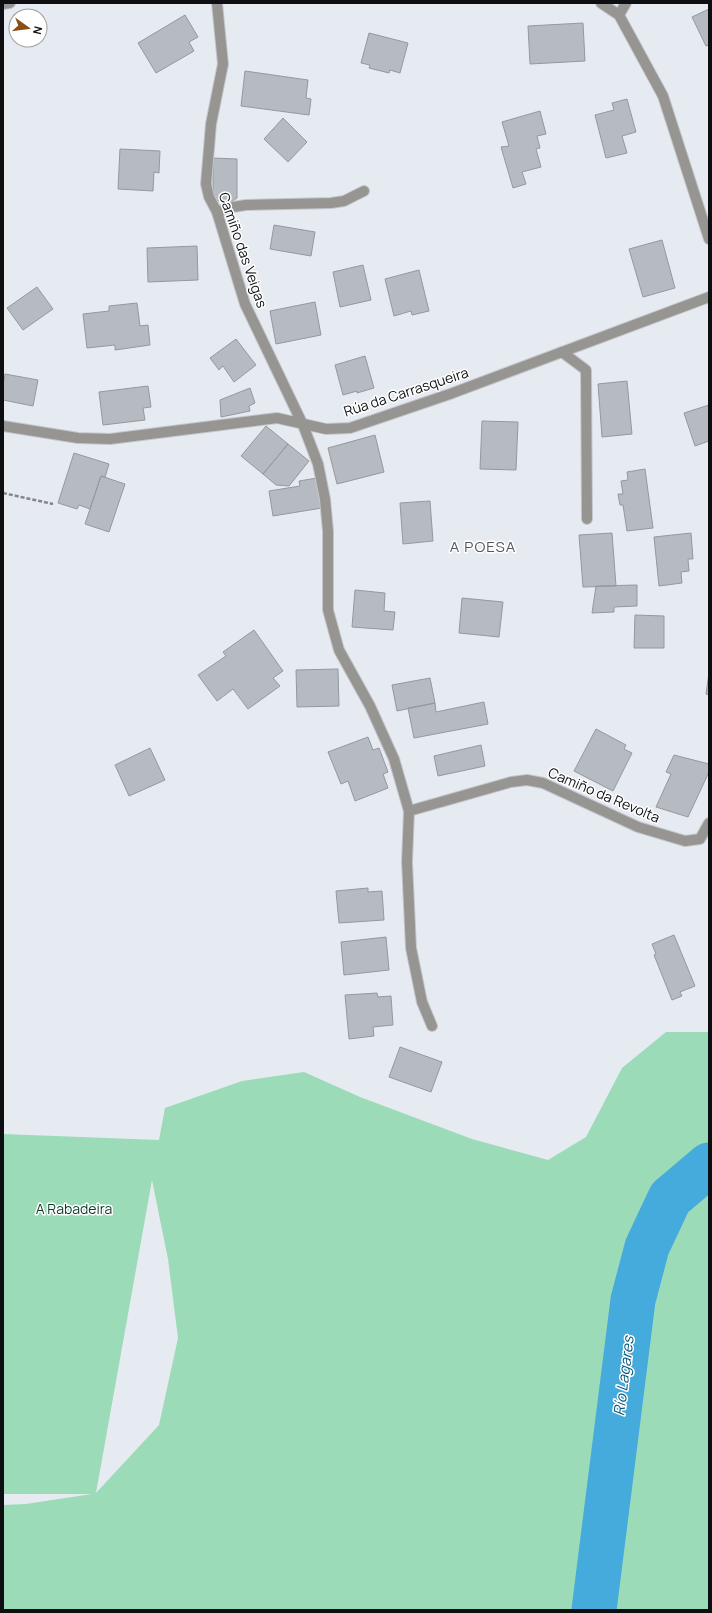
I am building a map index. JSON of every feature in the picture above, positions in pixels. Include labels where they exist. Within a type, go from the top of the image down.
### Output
[{"type":"street","points":[[3,4],[10,3]]},
{"type":"street","name":"Camiño das Veigas","points":[[217,3],[223,64],[210,124],[206,184],[208,197],[217,212],[245,304],[303,425],[318,464],[325,499],[328,531],[328,610],[339,650],[370,706],[394,759],[409,811],[407,862],[411,948],[422,1002],[432,1026]]},
{"type":"street","points":[[601,3],[619,15],[663,96],[709,239]]},
{"type":"street","points":[[619,15],[626,3]]},
{"type":"street","points":[[217,212],[232,207],[246,205],[331,203],[344,201],[364,191]]},
{"type":"street","name":"Rúa da Carrasqueira","points":[[3,426],[78,438],[110,439],[277,418],[326,429],[350,428],[450,394],[709,297]]},
{"type":"street","points":[[562,352],[586,370],[587,519]]},
{"type":"street","name":"Camiño da Revolta","points":[[409,811],[511,782],[527,780],[543,783],[638,827],[685,841],[700,840],[709,823]]},
{"type":"path","points":[[3,493],[53,504]]},
{"type":"green space","name":"A Rabadeira","points":[[666,1032],[709,1032],[709,1610],[3,1610],[3,1505],[26,1504],[92,1494],[3,1494],[3,1134],[159,1140],[165,1108],[242,1081],[304,1072],[360,1097],[472,1139],[548,1160],[586,1137],[622,1068]],"holes":[[[152,1180],[168,1259],[178,1338],[159,1425],[96,1493]]]},
{"type":"building","points":[[709,9],[709,45],[706,46],[692,17]]},
{"type":"building","points":[[185,15],[198,37],[189,42],[194,51],[156,73],[138,43]]},
{"type":"building","points":[[583,23],[585,61],[530,64],[528,26]]},
{"type":"building","points":[[369,33],[408,43],[400,73],[390,70],[389,73],[369,68],[370,65],[361,63]]},
{"type":"building","points":[[245,71],[308,80],[306,98],[311,99],[309,115],[241,106]]},
{"type":"building","points":[[627,99],[636,132],[622,136],[627,153],[606,158],[595,115],[614,110],[612,103]]},
{"type":"building","points":[[540,111],[546,134],[537,136],[540,148],[536,149],[541,167],[522,172],[526,184],[513,188],[501,147],[509,146],[502,122]]},
{"type":"building","points":[[283,118],[307,142],[288,162],[264,139]]},
{"type":"building","points":[[120,149],[160,151],[159,173],[154,172],[153,191],[118,189]]},
{"type":"building","points":[[213,158],[237,159],[237,198],[231,202],[215,200],[213,193]]},
{"type":"building","points":[[274,225],[315,232],[311,256],[270,249]]},
{"type":"building","points":[[662,240],[675,288],[643,297],[629,249]]},
{"type":"building","points":[[197,246],[198,280],[148,282],[147,248]]},
{"type":"building","points":[[363,265],[371,300],[340,307],[333,272]]},
{"type":"building","points":[[419,270],[429,311],[412,315],[411,311],[394,316],[385,279]]},
{"type":"building","points":[[37,287],[53,309],[23,330],[7,308]]},
{"type":"building","points":[[315,302],[321,335],[276,344],[270,311]]},
{"type":"building","points":[[137,303],[140,326],[148,325],[150,345],[115,350],[115,345],[87,348],[83,314],[109,311],[109,306]]},
{"type":"building","points":[[236,339],[256,365],[234,382],[223,366],[219,370],[210,358]]},
{"type":"building","points":[[365,356],[374,388],[343,395],[335,365]]},
{"type":"building","points":[[5,374],[38,380],[33,406],[3,400],[3,384]]},
{"type":"building","points":[[627,381],[632,434],[602,437],[598,384]]},
{"type":"building","points":[[148,386],[151,407],[143,408],[145,420],[103,425],[99,392]]},
{"type":"building","points":[[250,388],[255,403],[249,406],[250,411],[221,417],[220,400]]},
{"type":"building","points":[[709,405],[709,441],[695,446],[684,413]]},
{"type":"building","points":[[482,421],[518,422],[516,470],[480,469]]},
{"type":"building","points":[[266,426],[288,444],[263,474],[241,456]]},
{"type":"building","points":[[375,435],[384,472],[337,484],[328,448]]},
{"type":"building","points":[[288,444],[309,461],[289,486],[276,485],[263,474]]},
{"type":"building","points":[[74,453],[109,464],[105,477],[101,476],[90,509],[79,505],[77,509],[58,503]]},
{"type":"building","points":[[645,469],[653,528],[627,531],[623,505],[620,505],[618,494],[623,494],[621,481],[628,480],[627,472]]},
{"type":"building","points":[[101,476],[125,484],[109,532],[85,524]]},
{"type":"building","points":[[317,478],[322,508],[273,516],[269,491],[300,486],[299,481]]},
{"type":"building","points":[[430,501],[433,541],[403,544],[400,503]]},
{"type":"building","points":[[612,533],[616,586],[583,587],[579,535]]},
{"type":"building","points":[[691,533],[693,559],[688,559],[689,571],[681,572],[682,583],[659,586],[654,537]]},
{"type":"building","points":[[637,585],[637,606],[614,607],[614,612],[592,613],[596,586]]},
{"type":"building","points":[[355,590],[385,593],[384,611],[395,612],[393,630],[352,627]]},
{"type":"building","points":[[462,598],[503,602],[499,637],[459,633]]},
{"type":"building","points":[[635,615],[664,616],[664,648],[634,648]]},
{"type":"building","points":[[254,630],[283,671],[273,678],[280,686],[248,709],[233,689],[217,701],[198,675],[226,656],[223,652]]},
{"type":"building","points":[[338,669],[339,706],[297,707],[296,670]]},
{"type":"building","points":[[709,673],[709,695],[706,694]]},
{"type":"building","points":[[430,678],[435,703],[397,711],[392,685]]},
{"type":"building","points":[[484,702],[488,724],[414,738],[408,708],[435,703],[436,712]]},
{"type":"building","points":[[596,729],[626,745],[624,749],[632,753],[613,791],[574,771]]},
{"type":"building","points":[[368,737],[373,750],[379,748],[388,772],[383,774],[388,788],[355,801],[348,781],[341,784],[328,752]]},
{"type":"building","points":[[481,745],[485,766],[438,776],[434,756]]},
{"type":"building","points":[[150,748],[165,780],[129,796],[115,765]]},
{"type":"building","points":[[674,755],[709,764],[709,772],[688,817],[656,807],[671,774],[666,772]]},
{"type":"building","points":[[368,888],[368,892],[382,891],[384,920],[339,923],[336,891]]},
{"type":"building","points":[[674,935],[695,986],[680,992],[682,996],[672,1000],[654,955],[656,954],[652,944]]},
{"type":"building","points":[[386,937],[389,970],[344,975],[341,942]]},
{"type":"building","points":[[377,993],[378,997],[391,996],[393,1025],[373,1027],[374,1036],[349,1039],[345,995]]},
{"type":"building","points":[[400,1047],[442,1062],[431,1092],[389,1077]]},
{"type":"waterway","name":"Río Lagares","points":[[594,1610],[633,1300],[647,1247],[670,1198],[709,1165]]},
{"type":"district","name":"A POESA","points":[[483,547]]}]
